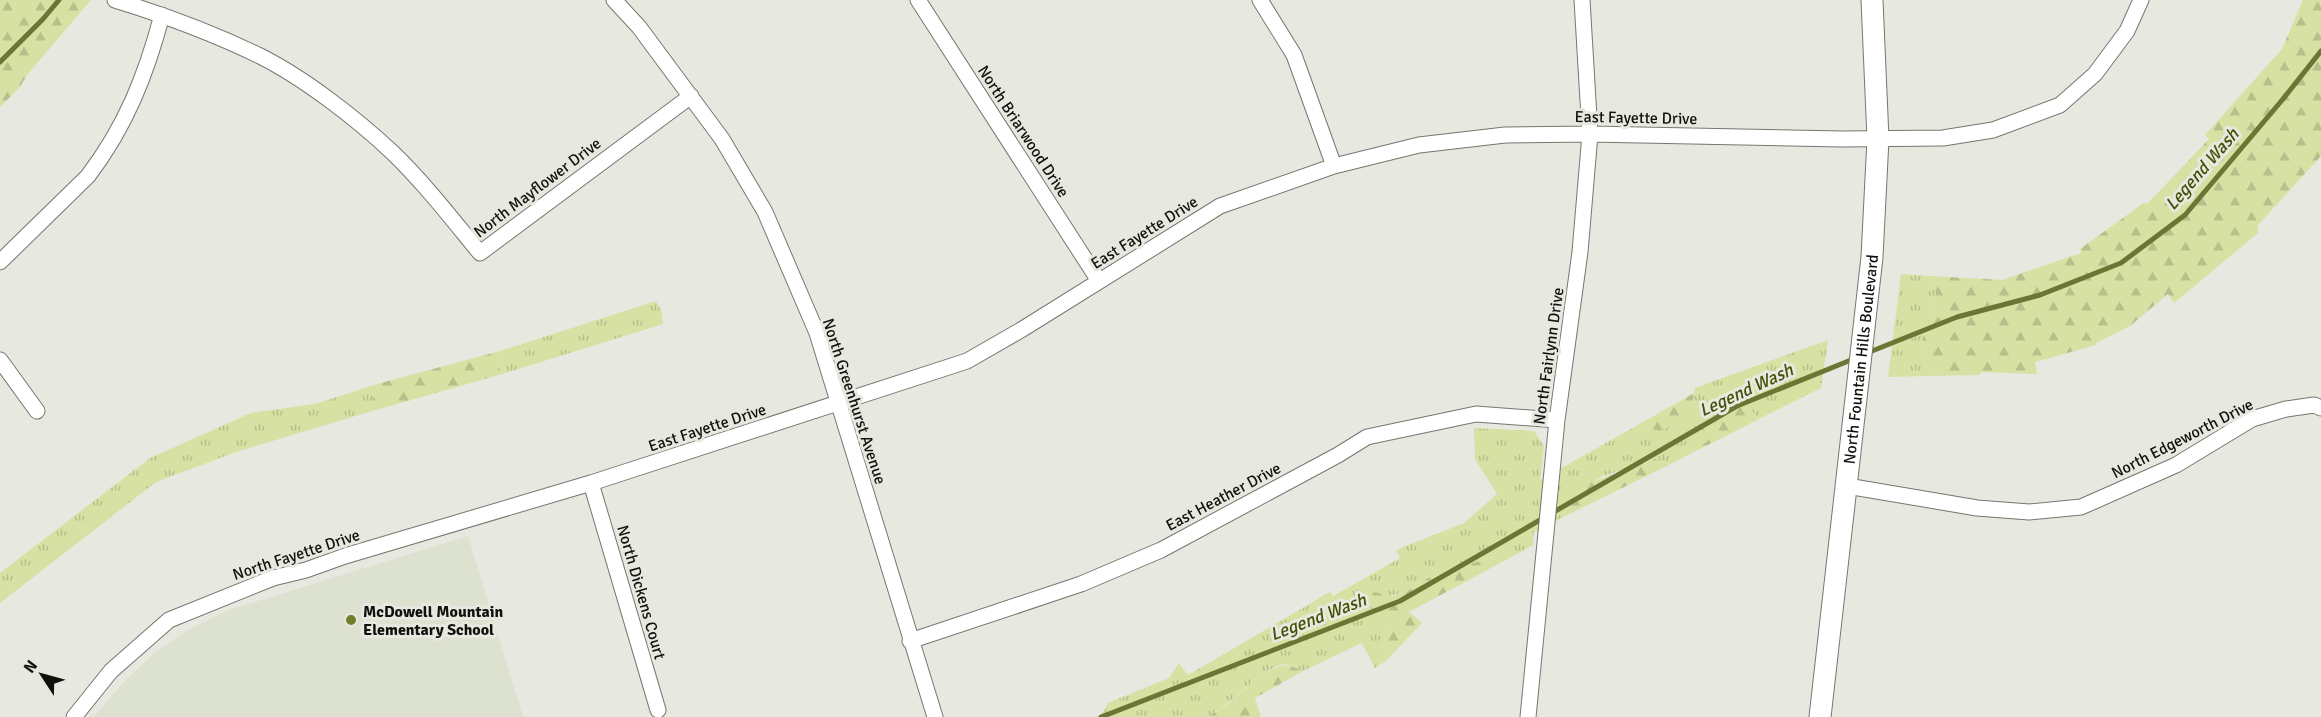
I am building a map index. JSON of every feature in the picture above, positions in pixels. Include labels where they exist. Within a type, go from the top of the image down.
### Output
[{"type":"main road","name":"North Fountain Hills Boulevard","points":[[1820,717],[1872,257],[1878,139],[1872,0]]},
{"type":"street","name":"North Mayflower Drive","points":[[115,0],[162,15],[261,56],[324,98],[393,153],[480,253],[691,96]]},
{"type":"street","name":"North Greenhurst Avenue","points":[[614,0],[639,27],[722,139],[765,213],[817,333],[935,717]]},
{"type":"street","name":"North Briarwood Drive","points":[[918,0],[1099,281]]},
{"type":"street","points":[[1260,0],[1294,56],[1334,166]]},
{"type":"street","name":"North Fairlynn Drive","points":[[1528,717],[1557,420],[1580,252],[1590,134],[1582,0]]},
{"type":"street","name":"East Fayette Drive","points":[[464,520],[591,483],[967,361],[1022,330],[1220,206],[1334,166],[1419,145],[1505,135],[1590,134],[1878,139],[1943,138],[1994,130],[2060,105],[2095,74],[2127,30],[2141,0]]},
{"type":"street","points":[[0,262],[88,176],[100,160],[133,104],[151,56],[162,15]]},
{"type":"street","points":[[0,360],[37,411]]},
{"type":"street","name":"North Edgeworth Drive","points":[[1847,486],[1977,508],[2029,512],[2081,507],[2176,465],[2252,419],[2286,409],[2314,405],[2321,408]]},
{"type":"street","name":"East Heather Drive","points":[[910,641],[1081,584],[1161,550],[1338,455],[1367,437],[1476,414],[1557,420]]},
{"type":"street","name":"North Dickens Court","points":[[591,483],[658,710]]},
{"type":"street","name":"North Fayette Drive","points":[[74,717],[111,671],[169,620],[273,578],[306,570],[464,520]]},
{"type":"shaded area","name":"McDowell Mountain Elementary School","points":[[468,536],[523,717],[94,717],[121,685],[153,654],[188,630],[229,610]]},
{"type":"green space","points":[[0,0],[91,0],[27,75],[20,87],[0,107]]},
{"type":"green space","points":[[2303,0],[2321,0],[2321,156],[2258,225],[2258,233],[2174,303],[2168,294],[2130,326],[2096,345],[2035,362],[2037,374],[1981,372],[1980,375],[1929,376],[1924,363],[1922,340],[1936,293],[1931,276],[2002,280],[2081,253],[2080,249],[2145,202],[2147,204],[2209,139],[2205,135],[2282,49]]},
{"type":"green space","points":[[1901,274],[1931,276],[1936,293],[1922,340],[1924,363],[1929,376],[1888,377]]},
{"type":"green space","points":[[656,301],[661,310],[663,324],[499,375],[500,351]]},
{"type":"green space","points":[[1828,340],[1821,388],[1759,419],[1738,397],[1719,406],[1720,426],[1717,432],[1713,438],[1692,453],[1671,464],[1655,459],[1603,476],[1592,482],[1578,495],[1563,517],[1534,532],[1533,545],[1504,561],[1489,559],[1451,568],[1426,579],[1406,592],[1363,602],[1374,608],[1384,619],[1385,630],[1382,639],[1386,661],[1375,668],[1362,643],[1303,671],[1290,665],[1270,669],[1226,704],[1205,717],[1100,717],[1108,703],[1169,678],[1179,663],[1188,675],[1330,592],[1333,596],[1400,558],[1396,550],[1464,523],[1497,494],[1475,459],[1474,428],[1534,431],[1544,446],[1540,480],[1638,425],[1659,431],[1694,393],[1695,388]]},
{"type":"green space","points":[[500,351],[499,375],[369,412],[377,384]]},
{"type":"green space","points":[[377,384],[369,412],[239,451],[156,482],[0,603],[0,573],[150,458],[251,413],[315,404]]},
{"type":"green space","points":[[1694,393],[1691,413],[1682,422],[1659,431],[1638,425]]},
{"type":"green space","points":[[1728,394],[1738,397],[1759,419],[1696,451],[1716,433],[1720,425],[1721,400]]},
{"type":"green space","points":[[1655,459],[1671,464],[1563,517],[1578,495],[1592,482]]},
{"type":"green space","points":[[1489,559],[1504,561],[1409,612],[1422,623],[1386,661],[1382,639],[1385,630],[1384,619],[1374,608],[1362,602],[1362,597],[1369,591],[1393,596],[1406,592],[1426,579],[1451,568]]},
{"type":"green space","points":[[1289,665],[1303,671],[1255,698],[1261,717],[1205,717],[1227,705],[1266,673]]},
{"type":"waterway","points":[[0,62],[59,0]]},
{"type":"waterway","name":"Legend Wash","points":[[1867,353],[1957,317],[2040,295],[2121,263],[2185,215],[2321,51]]},
{"type":"waterway","name":"Legend Wash","points":[[1101,717],[1400,601],[1737,406],[1856,358]]},
{"type":"place","name":"McDowell Mountain Elementary School","points":[[351,620]]}]
